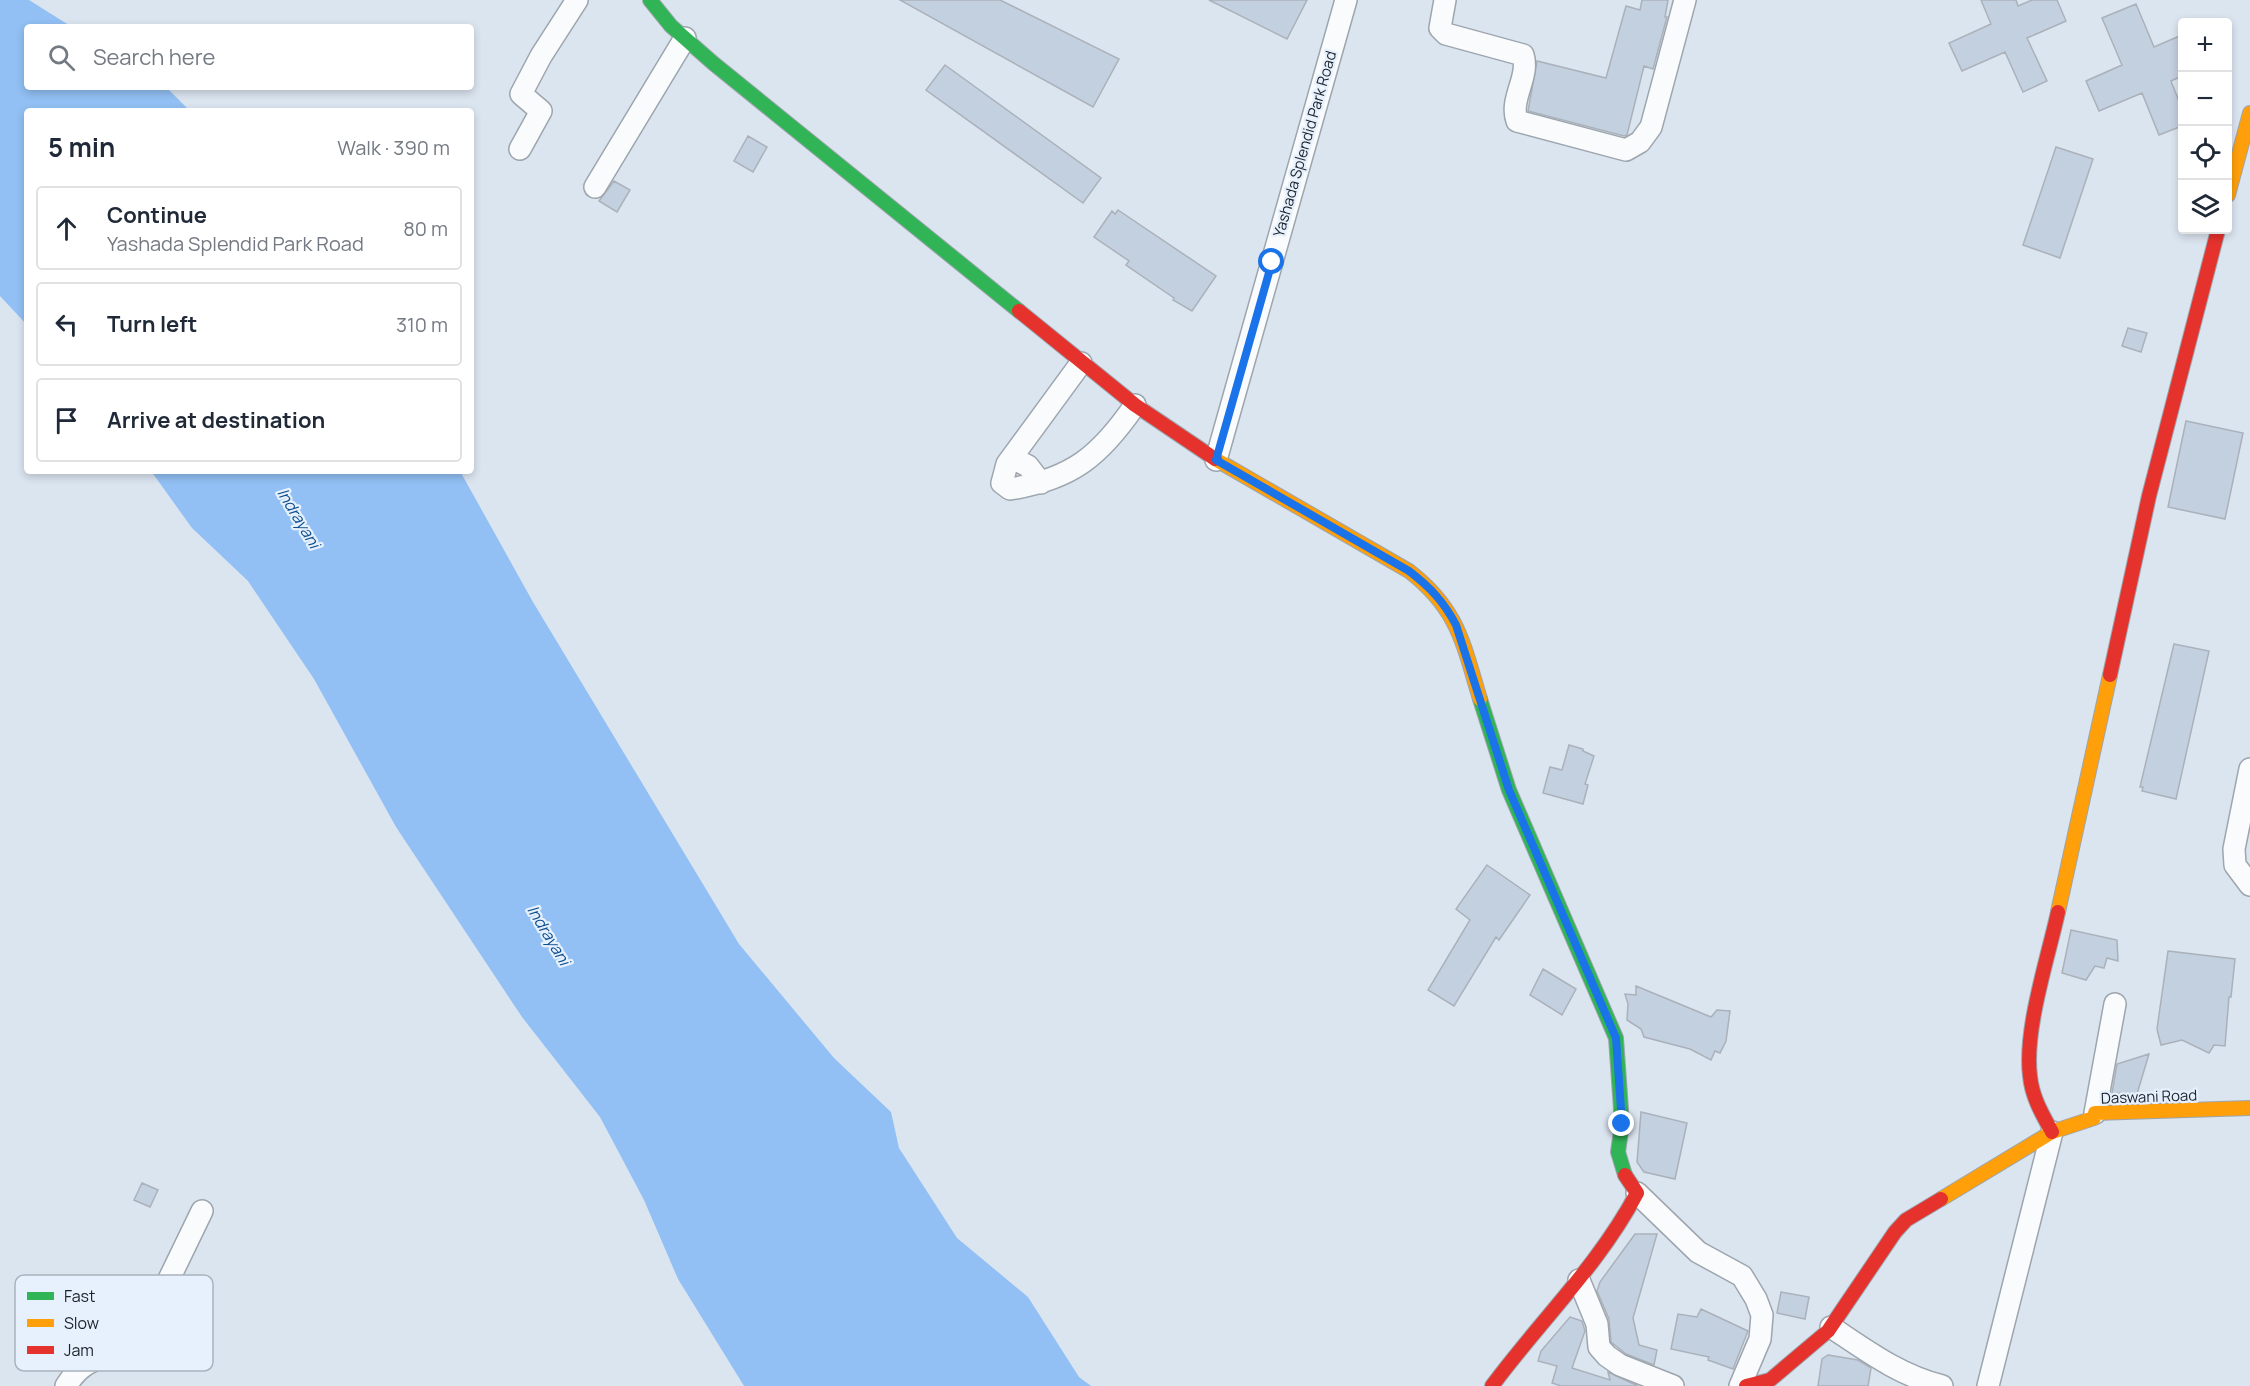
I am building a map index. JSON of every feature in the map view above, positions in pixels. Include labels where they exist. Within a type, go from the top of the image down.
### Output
[{"type":"street","points":[[520,149],[541,111],[521,94],[541,56],[577,0]]},
{"type":"street","points":[[650,0],[685,38],[1135,405],[1216,460],[1409,571],[1429,586],[1445,603],[1456,625],[1509,790],[1616,1038],[1622,1124],[1618,1152],[1621,1169],[1637,1193],[1698,1252],[1742,1276],[1756,1299],[1762,1315],[1760,1339],[1740,1386]]},
{"type":"street","name":"Yashada Splendid Park Road","points":[[1216,460],[1346,0]]},
{"type":"street","points":[[1445,0],[1440,28],[1446,34],[1523,55],[1526,64],[1514,111],[1517,121],[1626,150],[1640,142],[1651,126],[1685,0]]},
{"type":"street","points":[[595,186],[685,38]]},
{"type":"street","points":[[2232,180],[2250,113]]},
{"type":"street","points":[[1988,1386],[2052,1132],[2038,1107],[2029,1083],[2027,1061],[2035,1016],[2149,496],[2217,234]]},
{"type":"street","points":[[1081,363],[1012,458],[1003,474],[1002,483],[1010,489],[1041,483],[1071,472],[1113,437],[1135,405]]},
{"type":"street","points":[[2249,782],[2234,849],[2235,865],[2250,885]]},
{"type":"street","points":[[2096,1113],[2115,1004]]},
{"type":"street","name":"Daswani Road","points":[[1746,1386],[1771,1382],[1787,1364],[1805,1352],[1832,1327],[1889,1238],[1906,1220],[2052,1132],[2094,1118],[2096,1113],[2250,1108]]},
{"type":"street","points":[[1492,1386],[1540,1324],[1579,1280],[1628,1213],[1637,1193]]},
{"type":"street","points":[[171,1275],[202,1211]]},
{"type":"street","points":[[1579,1280],[1596,1324],[1599,1347],[1620,1365],[1673,1386]]},
{"type":"street","points":[[1832,1327],[1893,1368],[1919,1380],[1942,1386]]},
{"type":"street","points":[[66,1386],[76,1371]]},
{"type":"water","points":[[0,0],[29,0],[67,24],[24,24],[24,90],[169,90],[187,108],[24,108],[24,322],[0,296]]},
{"type":"water","name":"Indrayani","points":[[153,474],[462,474],[533,602],[739,944],[834,1058],[891,1112],[899,1148],[957,1238],[1028,1297],[1079,1377],[1091,1386],[744,1386],[678,1279],[644,1200],[600,1117],[522,1017],[396,827],[314,679],[248,581],[192,528]]},
{"type":"building","points":[[900,0],[1000,0],[1119,59],[1093,107]]},
{"type":"building","points":[[1209,0],[1307,0],[1287,39]]},
{"type":"building","points":[[1642,0],[1668,0],[1665,17],[1667,17],[1653,69],[1644,66],[1627,135],[1528,111],[1537,61],[1606,78],[1626,6],[1640,10]]},
{"type":"building","points":[[1981,0],[2016,0],[2018,6],[2032,0],[2057,0],[2066,21],[2027,38],[2047,81],[2023,92],[2005,52],[1962,71],[1949,43],[1991,24]]},
{"type":"building","points":[[2136,4],[2154,47],[2178,37],[2178,78],[2171,81],[2178,99],[2178,128],[2159,135],[2142,93],[2099,111],[2086,81],[2122,65],[2102,18]]},
{"type":"building","points":[[945,65],[1101,178],[1083,203],[926,90]]},
{"type":"building","points":[[748,136],[767,147],[753,172],[734,161]]},
{"type":"building","points":[[2056,147],[2093,159],[2060,258],[2023,245]]},
{"type":"building","points":[[614,181],[630,190],[617,212],[599,201]]},
{"type":"building","points":[[1118,210],[1216,276],[1192,311],[1173,300],[1174,298],[1126,265],[1129,261],[1094,237],[1112,211],[1115,214]]},
{"type":"building","points":[[2128,328],[2147,333],[2141,352],[2122,346]]},
{"type":"building","points":[[2186,421],[2243,433],[2225,519],[2168,507]]},
{"type":"building","points":[[2174,644],[2209,651],[2176,799],[2142,791],[2143,787],[2140,787]]},
{"type":"building","points":[[1569,745],[1583,749],[1594,756],[1585,784],[1588,785],[1583,804],[1543,793],[1550,767],[1562,770]]},
{"type":"building","points":[[1487,865],[1530,895],[1499,940],[1496,937],[1454,1006],[1428,990],[1470,920],[1456,909]]},
{"type":"building","points":[[2071,930],[2117,940],[2118,961],[2107,958],[2104,968],[2095,966],[2086,980],[2062,973]]},
{"type":"building","points":[[2168,951],[2235,959],[2225,1046],[2214,1045],[2209,1053],[2182,1040],[2161,1045],[2157,1029]]},
{"type":"building","points":[[1543,969],[1576,989],[1562,1015],[1530,995]]},
{"type":"building","points":[[1636,986],[1711,1017],[1717,1010],[1730,1011],[1726,1041],[1720,1053],[1715,1051],[1711,1060],[1690,1049],[1644,1037],[1641,1029],[1627,1020],[1628,1004],[1625,994],[1636,995]]},
{"type":"building","points":[[2149,1054],[2137,1094],[2112,1093],[2117,1064]]},
{"type":"building","points":[[1641,1112],[1687,1123],[1675,1179],[1644,1172],[1637,1162]]},
{"type":"building","points":[[142,1183],[158,1190],[150,1207],[134,1200]]},
{"type":"building","points":[[1635,1234],[1657,1234],[1633,1318],[1639,1345],[1657,1350],[1654,1365],[1626,1354],[1611,1342],[1609,1319],[1597,1291],[1600,1282]]},
{"type":"building","points":[[1781,1292],[1809,1297],[1805,1319],[1777,1313]]},
{"type":"building","points":[[1701,1309],[1748,1331],[1733,1369],[1708,1360],[1709,1357],[1671,1349],[1678,1314],[1697,1317]]},
{"type":"building","points":[[1570,1317],[1582,1321],[1585,1331],[1572,1368],[1610,1380],[1608,1372],[1638,1386],[1561,1386],[1552,1383],[1557,1366],[1538,1361],[1541,1351]]},
{"type":"building","points":[[1828,1355],[1858,1360],[1871,1368],[1868,1386],[1818,1386],[1822,1359]]},
{"type":"traffic: fast","points":[[650,0],[671,26],[713,63],[1019,311]]},
{"type":"traffic: fast","points":[[1480,699],[1509,790],[1616,1038],[1622,1124],[1618,1152],[1625,1175]]},
{"type":"traffic: slow","points":[[2232,180],[2250,113]]},
{"type":"traffic: slow","points":[[1215,459],[1409,571],[1425,585],[1449,613],[1457,628],[1480,699]]},
{"type":"traffic: slow","points":[[2058,912],[2110,675]]},
{"type":"traffic: slow","points":[[1941,1199],[2052,1132],[2094,1118],[2095,1113],[2250,1108]]},
{"type":"traffic: jam","points":[[2110,675],[2149,496],[2217,234]]},
{"type":"traffic: jam","points":[[1019,311],[1135,405],[1215,459]]},
{"type":"traffic: jam","points":[[2052,1132],[2033,1091],[2029,1058],[2034,1016],[2058,912]]},
{"type":"traffic: jam","points":[[1492,1386],[1587,1269],[1622,1219],[1637,1193],[1625,1175]]},
{"type":"traffic: jam","points":[[1746,1386],[1770,1380],[1828,1331],[1895,1232],[1906,1220],[1941,1199]]},
{"type":"route","points":[[1272,262],[1216,460],[1409,571],[1429,586],[1445,603],[1456,625],[1509,790],[1616,1038],[1622,1124]]}]
